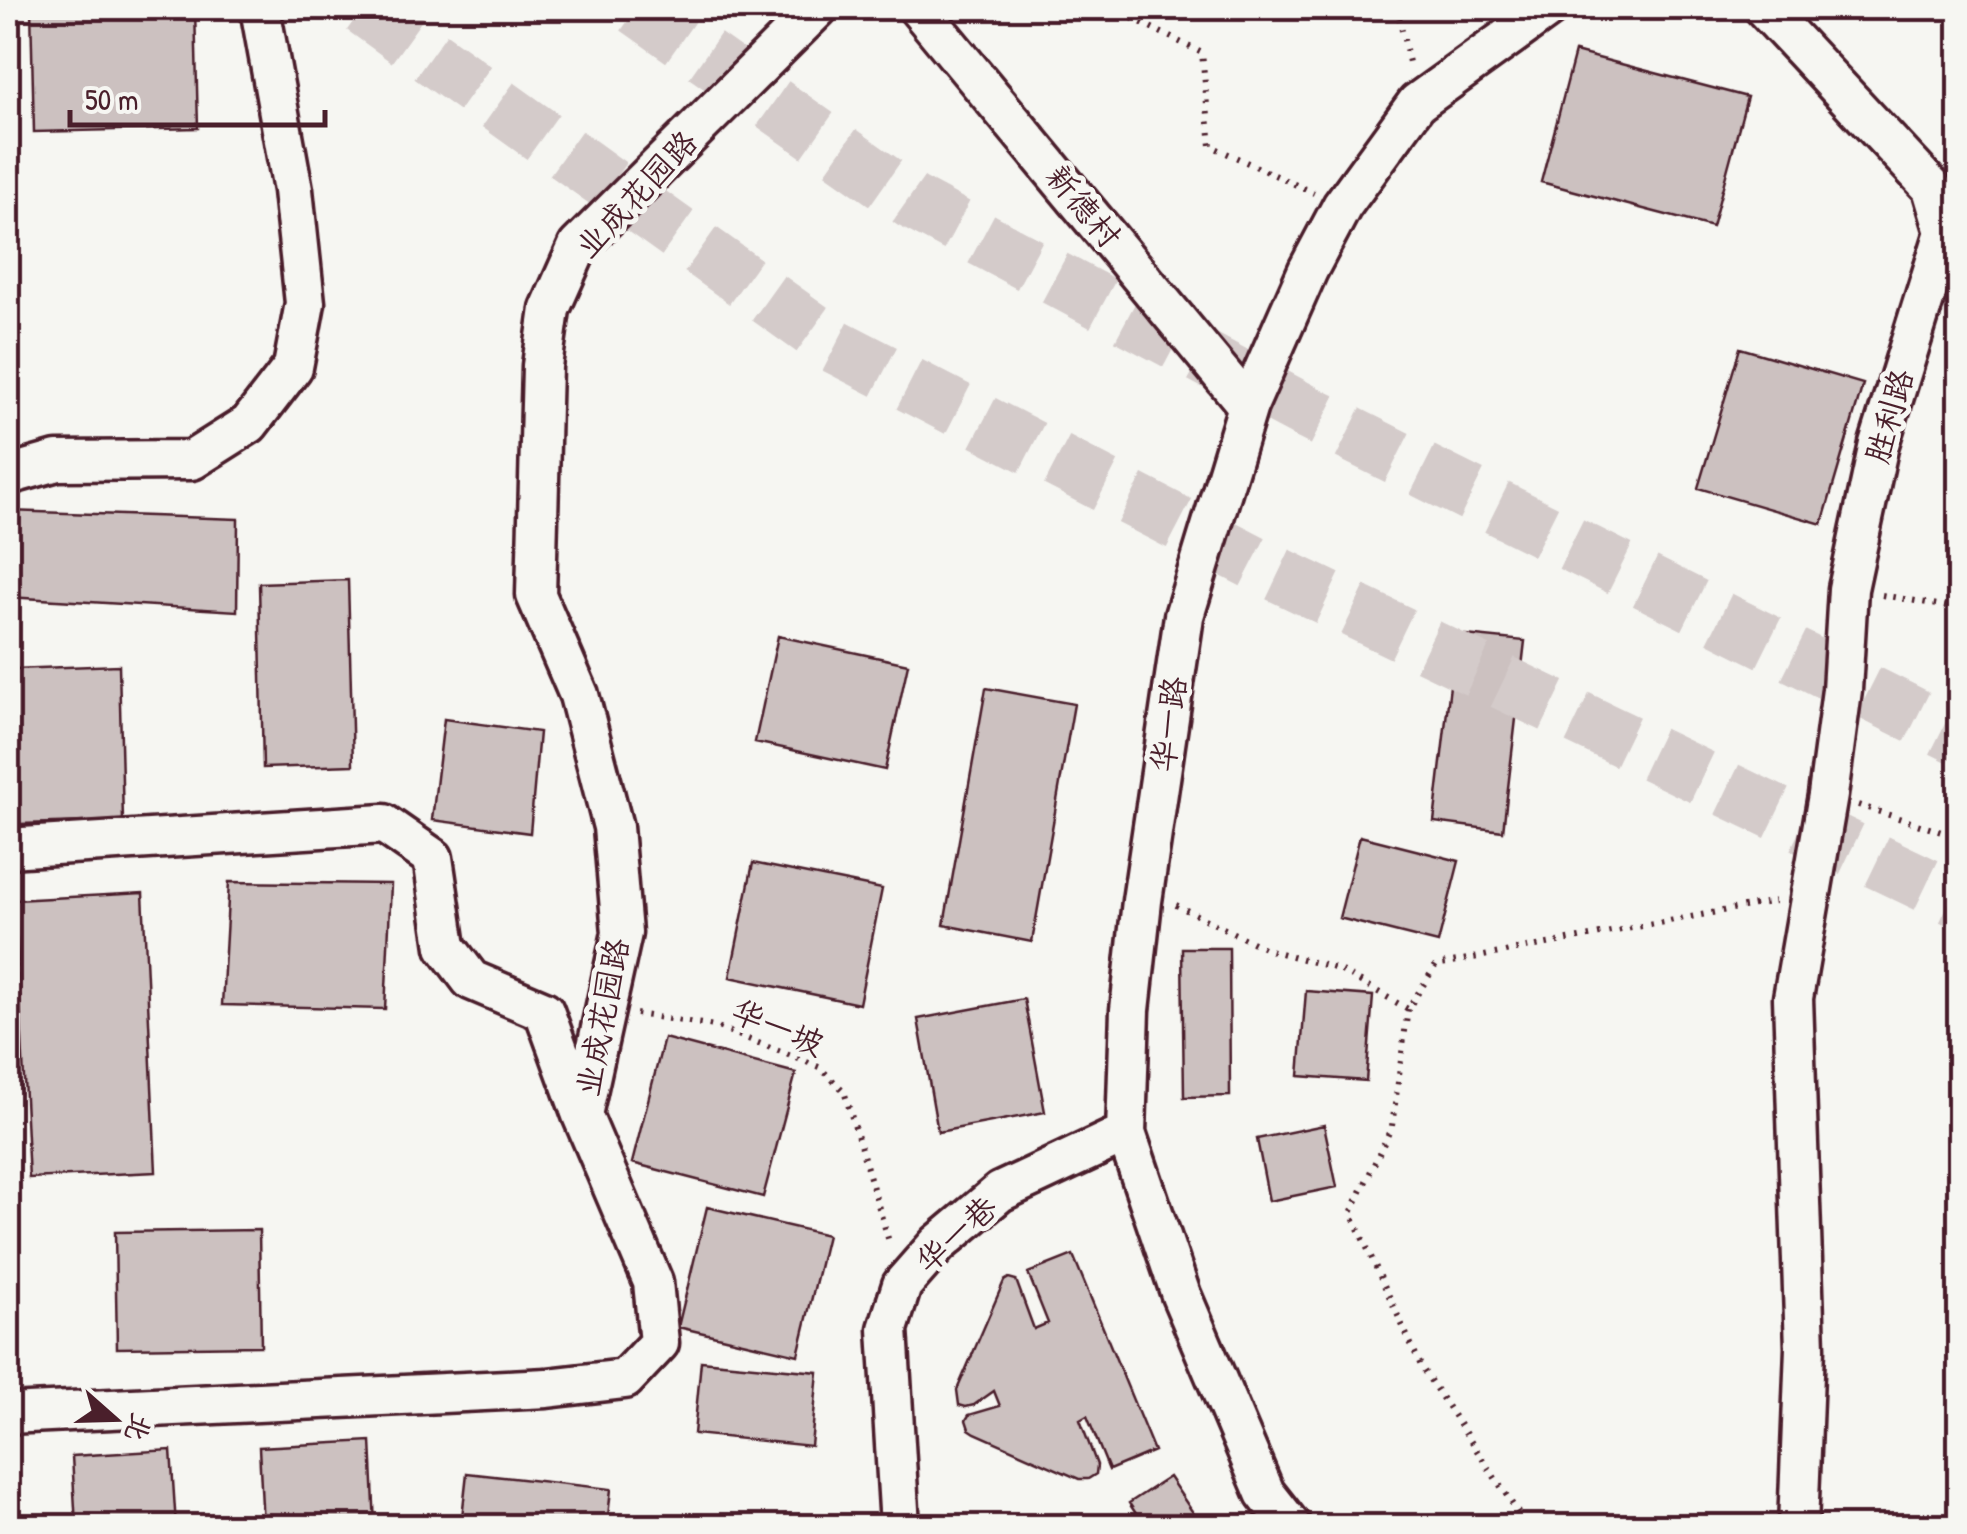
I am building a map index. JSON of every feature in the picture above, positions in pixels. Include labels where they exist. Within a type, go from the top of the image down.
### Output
[{"type":"street","points":[[8,475],[56,461],[192,460],[250,424],[292,367],[305,303],[294,190],[260,8]]},
{"type":"street","name":"业成花园路","points":[[8,1414],[548,1388],[625,1379],[659,1343],[653,1282],[582,1115],[622,933],[613,827],[578,695],[536,595],[542,366],[550,309],[578,246],[818,8]]},
{"type":"street","name":"新德村","points":[[918,8],[1248,406]]},
{"type":"street","name":"华一路","points":[[1291,1526],[1265,1493],[1188,1313],[1126,1133],[1130,1010],[1142,901],[1184,616],[1248,406],[1308,270],[1342,206],[1417,103],[1550,8]]},
{"type":"street","name":"胜利路","points":[[1764,8],[1932,188],[1945,232],[1879,444],[1848,589],[1842,690],[1828,795],[1793,998],[1805,1348],[1798,1526]]},
{"type":"street","points":[[8,848],[384,824],[433,858],[446,947],[471,980],[544,1012],[582,1115]]},
{"type":"street","name":"华一巷","points":[[900,1526],[888,1329],[902,1285],[938,1244],[1000,1192],[1126,1133]]},
{"type":"street","points":[[897,1483],[928,1526]]},
{"type":"path","points":[[1130,8],[1132,18],[1202,53],[1211,146],[1342,206]]},
{"type":"path","points":[[1397,8],[1417,103]]},
{"type":"path","points":[[1848,589],[1960,609]]},
{"type":"path","points":[[1828,795],[1952,835],[1960,854]]},
{"type":"path","points":[[1527,1526],[1422,1368],[1351,1214],[1392,1126],[1408,1009],[1436,965],[1810,894]]},
{"type":"path","points":[[1142,901],[1172,903],[1266,948],[1338,969],[1408,1009]]},
{"type":"path","name":"华一坡","points":[[605,1010],[714,1026],[819,1067],[844,1091],[902,1285]]},
{"type":"building","points":[[31,8],[195,8],[198,128],[34,132]]},
{"type":"building","points":[[1575,52],[1747,97],[1712,227],[1541,182]]},
{"type":"building","points":[[1740,348],[1863,384],[1822,524],[1698,488]]},
{"type":"building","points":[[8,511],[238,519],[237,611],[8,597]]},
{"type":"building","points":[[348,580],[353,765],[263,768],[259,583]]},
{"type":"building","points":[[1456,634],[1525,641],[1503,831],[1434,822]]},
{"type":"building","points":[[778,636],[908,664],[885,770],[755,742]]},
{"type":"building","points":[[119,665],[123,821],[19,824],[13,669]]},
{"type":"building","points":[[986,688],[1074,704],[1032,942],[944,925]]},
{"type":"building","points":[[444,719],[539,732],[530,833],[432,820]]},
{"type":"building","points":[[1360,836],[1459,861],[1438,943],[1339,918]]},
{"type":"building","points":[[753,863],[882,889],[859,1004],[730,977]]},
{"type":"building","points":[[229,882],[391,884],[385,1009],[222,1005]]},
{"type":"building","points":[[143,893],[156,1172],[29,1178],[15,900]]},
{"type":"building","points":[[1182,948],[1229,948],[1230,1096],[1184,1097]]},
{"type":"building","points":[[1306,991],[1373,996],[1366,1081],[1299,1076]]},
{"type":"building","points":[[1024,999],[1045,1112],[938,1132],[918,1019]]},
{"type":"building","points":[[664,1038],[796,1073],[763,1197],[632,1163]]},
{"type":"building","points":[[1324,1125],[1337,1187],[1269,1201],[1257,1139]]},
{"type":"building","points":[[707,1207],[827,1235],[798,1355],[678,1327]]},
{"type":"building","points":[[259,1230],[261,1346],[117,1348],[115,1232]]},
{"type":"building","points":[[1073,1255],[1154,1451],[1109,1470],[1087,1416],[1080,1420],[1097,1465],[1096,1474],[1088,1479],[1079,1479],[969,1429],[969,1415],[1000,1406],[994,1391],[974,1405],[959,1405],[957,1390],[1004,1281],[1016,1280],[1034,1329],[1048,1323],[1028,1273]]},
{"type":"building","points":[[701,1361],[818,1372],[811,1446],[694,1434]]},
{"type":"building","points":[[371,1441],[375,1526],[263,1526],[259,1447]]},
{"type":"building","points":[[171,1450],[176,1526],[76,1526],[72,1456]]},
{"type":"building","points":[[467,1473],[611,1489],[607,1526],[461,1526]]},
{"type":"building","points":[[1169,1477],[1202,1526],[1144,1526],[1129,1503]]},
{"type":"tunnel","points":[[363,8],[835,346],[1271,571],[1960,901]]},
{"type":"tunnel","points":[[637,8],[912,202],[1310,414],[1960,738]]}]
